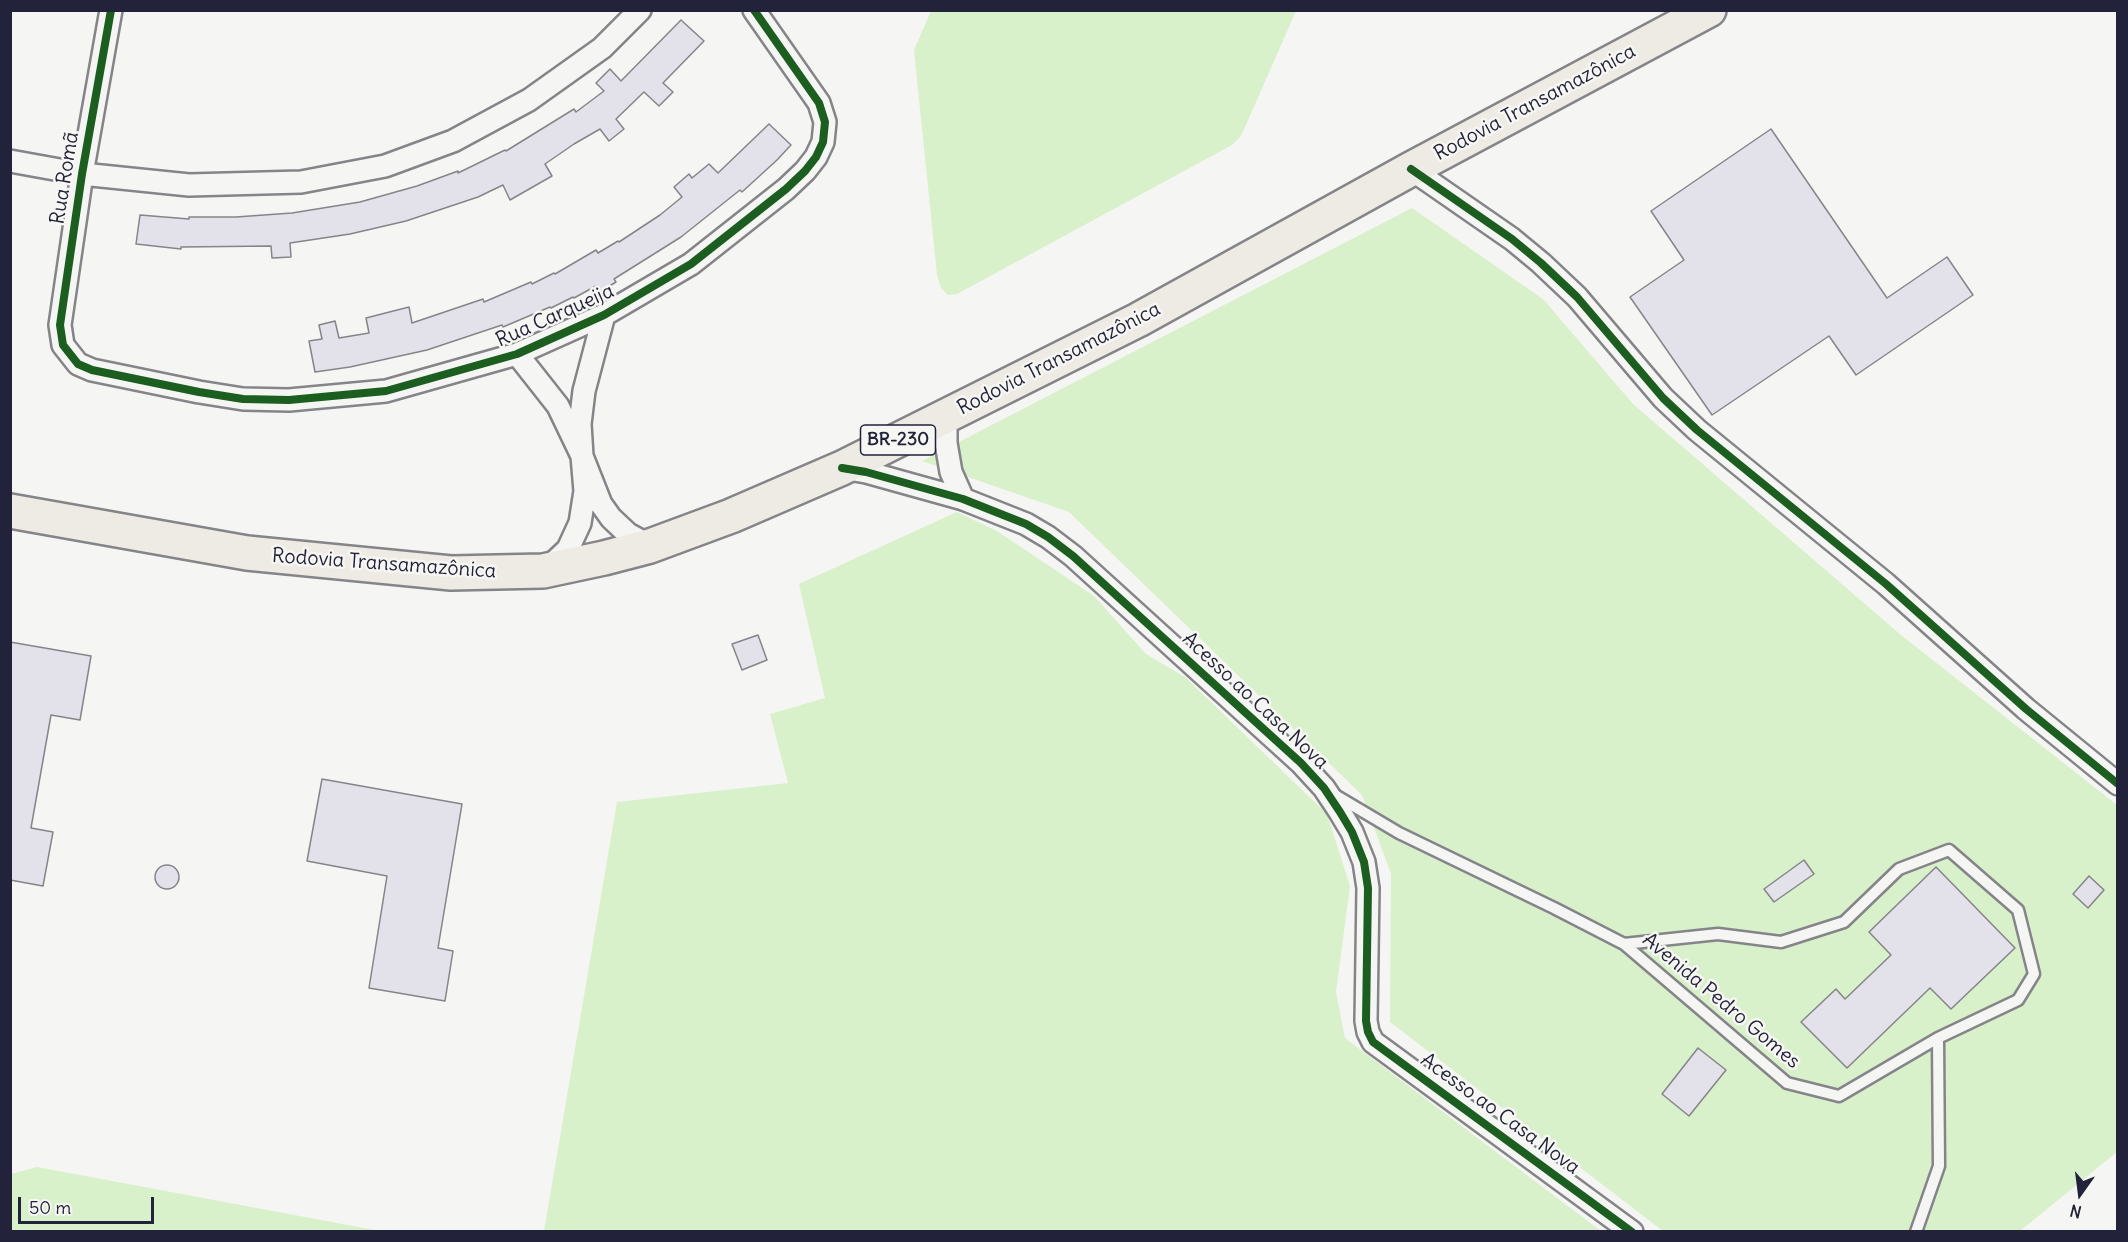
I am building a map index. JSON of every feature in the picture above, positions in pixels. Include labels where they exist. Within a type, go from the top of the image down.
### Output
[{"type":"highway","name":"Rodovia Transamazônica","points":[[10,511],[192,544],[280,557],[451,573],[498,574],[543,571],[650,546],[731,516],[842,468],[1138,320],[1709,10]]},
{"type":"street","name":"Rua Romã","points":[[66,351],[61,339],[60,325],[82,174],[111,10]]},
{"type":"street","points":[[10,161],[82,174],[189,185],[302,183],[386,166],[453,141],[529,100],[602,48],[640,10]]},
{"type":"street","name":"Rua Carqueija","points":[[66,351],[78,364],[92,370],[243,399],[290,400],[386,391],[517,354],[604,315],[691,264],[786,189],[816,158],[823,142],[825,122],[819,103],[754,10]]},
{"type":"street","points":[[1412,170],[1512,239],[1541,263],[1576,297],[1663,398],[1698,430],[1886,584],[2026,709],[2118,784]]},
{"type":"street","points":[[543,571],[555,563],[568,549],[576,535],[584,506],[580,438],[582,400],[604,315]]},
{"type":"street","points":[[517,354],[558,406],[582,456],[601,504],[628,534],[650,546]]},
{"type":"street","points":[[946,416],[946,443],[951,472],[963,499]]},
{"type":"street","name":"Acesso ao Casa Nova","points":[[842,468],[867,472],[963,499],[1026,524],[1073,556],[1301,763],[1324,788],[1352,832],[1364,862],[1368,888],[1366,1021],[1373,1042],[1632,1232]]},
{"type":"lane","name":"Avenida Pedro Gomes","points":[[1324,788],[1399,833],[1624,944],[1787,1083],[1839,1096],[1938,1038],[2018,1000],[2034,974],[2018,910],[1949,850],[1899,869],[1844,922],[1781,942],[1718,934],[1624,944]]},
{"type":"lane","points":[[1916,1232],[1939,1166],[1938,1038]]},
{"type":"green space","points":[[931,10],[1296,11],[1245,127],[1240,137],[1232,145],[957,294],[948,295],[941,288],[937,275],[914,50]]},
{"type":"green space","points":[[1412,208],[1543,299],[1633,404],[1901,635],[2117,805],[2117,1152],[2020,1231],[1663,1231],[1390,1022],[1391,874],[1362,795],[1069,512],[922,461]]},
{"type":"green space","points":[[957,512],[997,531],[1094,596],[1146,654],[1185,677],[1327,814],[1350,886],[1336,992],[1345,1038],[1601,1231],[544,1231],[617,802],[788,783],[770,714],[825,698],[799,584]]},
{"type":"green space","points":[[37,1167],[380,1231],[11,1231],[11,1174]]},
{"type":"building","points":[[681,20],[704,41],[663,83],[673,92],[659,106],[644,92],[616,119],[624,129],[609,141],[600,129],[574,144],[545,164],[552,176],[510,200],[503,185],[478,197],[406,221],[350,234],[290,243],[291,257],[272,258],[271,246],[181,247],[181,249],[136,244],[140,215],[189,219],[189,217],[236,217],[292,213],[360,202],[417,186],[458,171],[458,173],[506,151],[574,109],[576,112],[604,91],[596,83],[610,69],[621,81]]},
{"type":"building","points":[[769,124],[791,145],[777,160],[742,192],[740,190],[681,237],[614,279],[616,282],[600,292],[596,286],[574,298],[503,327],[502,325],[427,350],[350,367],[315,372],[309,341],[322,339],[319,325],[335,321],[339,338],[369,333],[366,318],[409,307],[412,323],[483,299],[484,302],[555,274],[596,250],[598,253],[619,242],[660,215],[682,197],[674,187],[689,174],[692,178],[709,164],[718,173]]},
{"type":"building","points":[[1771,129],[1887,298],[1947,257],[1973,295],[1856,375],[1829,336],[1712,415],[1630,297],[1684,260],[1651,211]]},
{"type":"building","points":[[758,635],[767,660],[742,670],[732,644]]},
{"type":"building","points":[[10,642],[91,656],[80,720],[51,715],[31,828],[53,832],[43,886],[10,880]]},
{"type":"building","points":[[322,779],[462,804],[438,948],[453,951],[445,1001],[369,988],[387,876],[307,861]]},
{"type":"building","points":[[1804,860],[1814,874],[1774,902],[1764,889]]},
{"type":"building","points":[[167,865],[176,868],[179,877],[176,886],[167,889],[158,886],[155,877],[158,868]]},
{"type":"building","points":[[1936,867],[2015,948],[1951,1009],[1930,988],[1847,1068],[1801,1022],[1836,989],[1845,999],[1891,955],[1869,932]]},
{"type":"building","points":[[2089,876],[2104,890],[2088,908],[2073,894]]},
{"type":"building","points":[[1698,1048],[1726,1070],[1689,1116],[1662,1094]]},
{"type":"cycle path","points":[[111,10],[82,174],[60,325],[63,345],[78,364],[92,370],[243,399],[289,400],[386,391],[517,354],[604,315],[691,264],[786,189],[816,157],[823,142],[825,122],[819,103],[754,10]]},
{"type":"cycle path","points":[[1411,169],[1512,239],[1541,263],[1577,297],[1663,398],[1697,430],[1886,584],[2026,709],[2118,784]]},
{"type":"cycle path","points":[[842,468],[866,472],[963,499],[1026,524],[1048,537],[1073,556],[1301,763],[1324,788],[1340,812],[1352,832],[1364,862],[1368,888],[1366,1021],[1373,1042],[1632,1232]]}]
